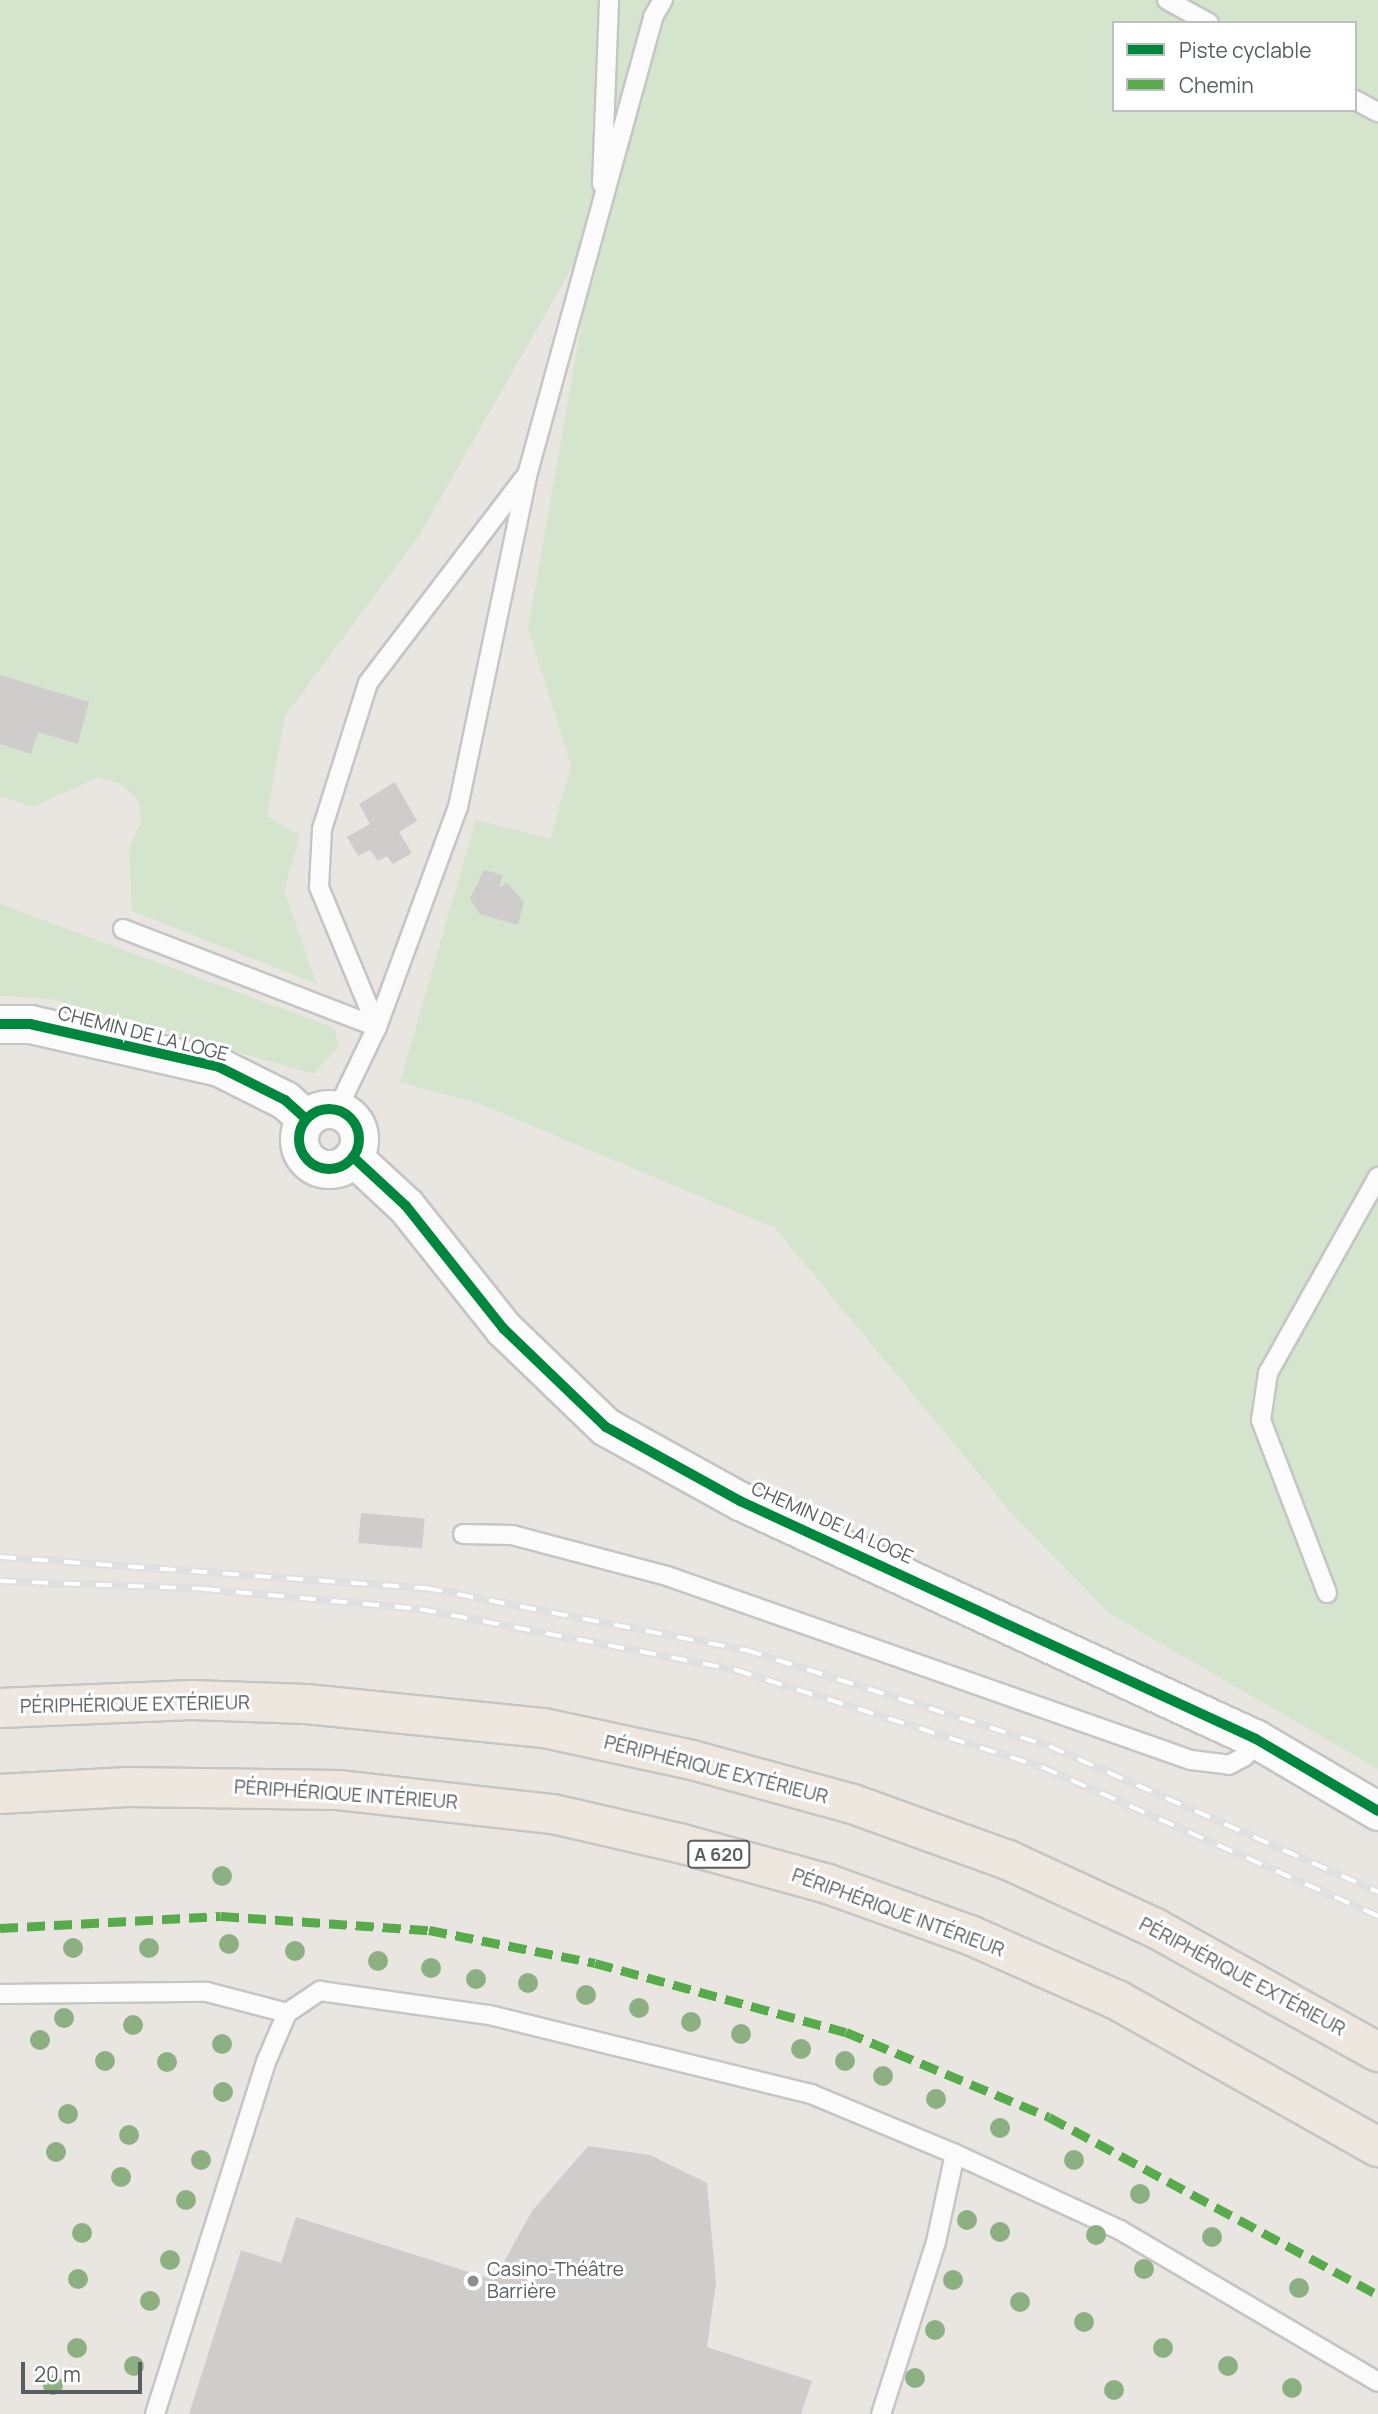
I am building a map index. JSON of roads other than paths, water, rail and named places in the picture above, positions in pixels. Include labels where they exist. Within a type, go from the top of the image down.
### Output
[{"type":"highway","name":"PÉRIPHÉRIQUE EXTÉRIEUR","points":[[0,1708],[192,1700],[306,1704],[544,1728],[692,1760],[853,1804],[1008,1860],[1155,1928],[1378,2052]]},
{"type":"highway","name":"PÉRIPHÉRIQUE INTÉRIEUR","points":[[0,1794],[128,1787],[338,1790],[553,1814],[679,1843],[828,1884],[982,1941],[1129,2006],[1378,2147]]},
{"type":"street","name":"CHEMIN DE LA LOGE","points":[[0,1024],[30,1024],[219,1068],[359,1135],[353,1157],[406,1206],[542,1369],[606,1427],[740,1501],[1256,1739],[1378,1811]]},
{"type":"street","points":[[321,1115],[299,1142],[311,1163],[334,1169],[353,1157]]},
{"type":"lane","points":[[600,216],[609,0]]},
{"type":"lane","points":[[321,1115],[377,1027],[457,807],[528,472],[663,0]]},
{"type":"lane","points":[[1167,0],[1205,21]]},
{"type":"lane","points":[[1357,101],[1378,112]]},
{"type":"lane","points":[[377,1027],[319,887],[322,830],[368,683],[528,472]]},
{"type":"lane","points":[[123,929],[377,1027]]},
{"type":"lane","points":[[1327,1593],[1261,1420],[1268,1373],[1378,1177]]},
{"type":"lane","points":[[463,1534],[512,1535],[667,1576],[1191,1760],[1229,1765],[1245,1756],[1256,1739]]},
{"type":"lane","points":[[155,2414],[287,2013],[320,1991],[489,2015],[811,2094],[955,2154],[1120,2230],[1378,2382]]},
{"type":"lane","points":[[0,1994],[207,1992],[287,2013]]},
{"type":"lane","points":[[881,2414],[936,2242],[955,2154]]},
{"type":"railway","points":[[0,1557],[426,1588],[746,1650],[1049,1746],[1378,1892]]},
{"type":"railway","points":[[0,1581],[204,1589],[420,1609],[736,1670],[1042,1767],[1378,1916]]},
{"type":"place","name":"Casino-Théâtre Barrière","points":[[473,2281]]}]
